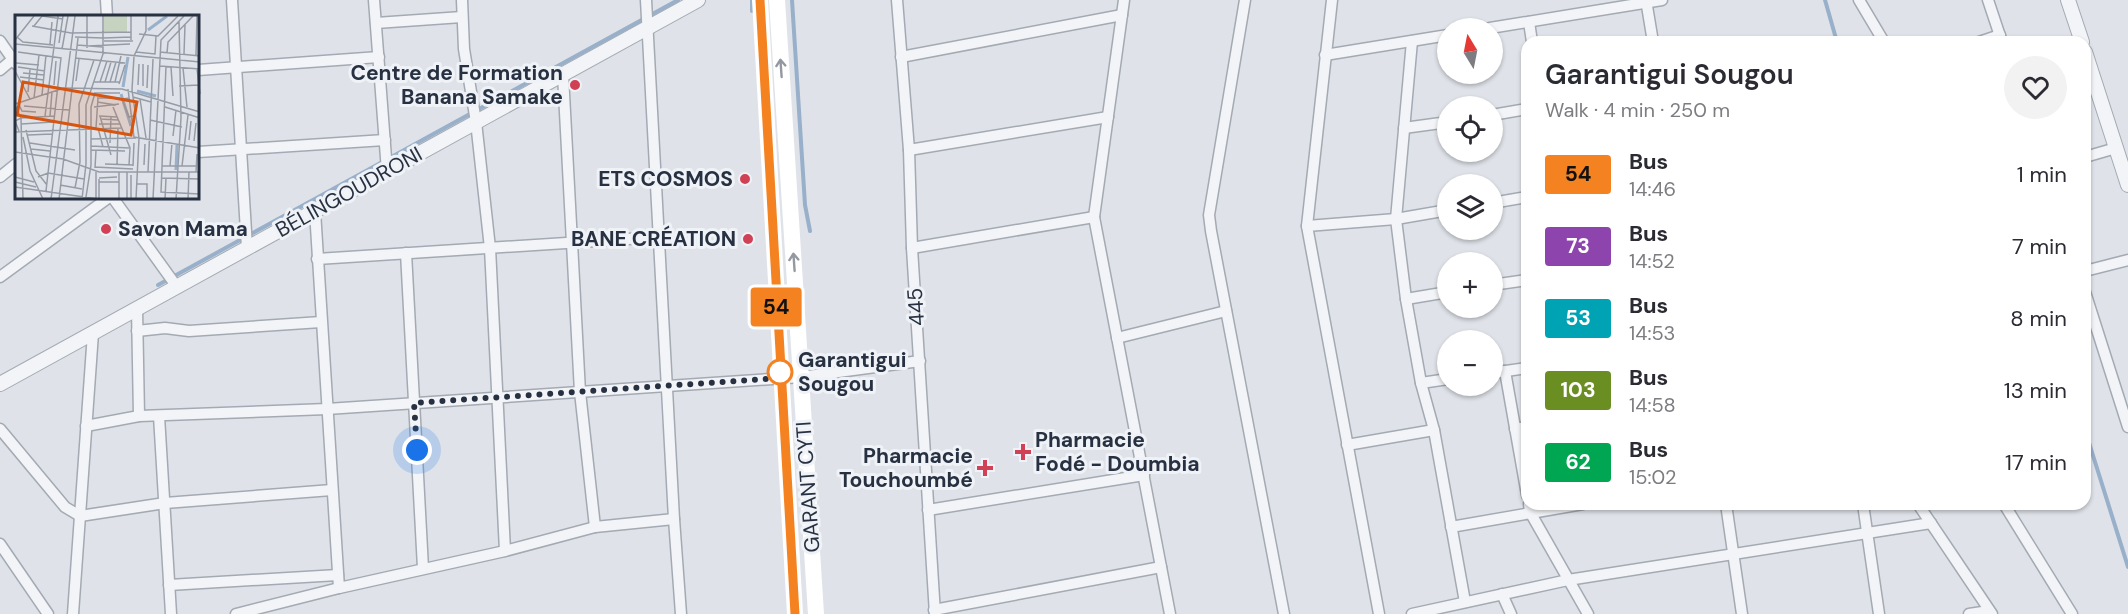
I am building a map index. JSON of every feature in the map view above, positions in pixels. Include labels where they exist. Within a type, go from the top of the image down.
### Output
[{"type":"main road","name":"GARANT CYTI","points":[[760,0],[795,614]]},
{"type":"main road","name":"GARANT CYTI","points":[[777,0],[816,614]]},
{"type":"street","points":[[106,0],[108,15]]},
{"type":"street","points":[[232,0],[247,248]]},
{"type":"street","points":[[375,0],[387,171]]},
{"type":"street","points":[[462,0],[464,49],[476,122],[490,248],[505,551]]},
{"type":"street","points":[[646,0],[681,614]]},
{"type":"street","name":"BÉLINGOUDRONI","points":[[0,384],[698,0]]},
{"type":"street","name":"445","points":[[897,0],[909,150],[912,248],[935,612]]},
{"type":"street","points":[[1124,0],[1094,217],[1170,614]]},
{"type":"street","points":[[1245,0],[1209,215],[1284,614]]},
{"type":"street","points":[[1332,0],[1307,226],[1379,614]]},
{"type":"street","points":[[1503,26],[1662,0]]},
{"type":"street","points":[[1859,0],[1880,36]]},
{"type":"street","points":[[1988,0],[2000,36]]},
{"type":"street","points":[[2068,0],[2080,36]]},
{"type":"street","points":[[1646,1],[1652,36]]},
{"type":"street","points":[[901,57],[1122,15]]},
{"type":"street","points":[[376,22],[462,17]]},
{"type":"street","points":[[1528,22],[1531,36]]},
{"type":"street","points":[[1325,55],[1437,37]]},
{"type":"street","points":[[0,41],[15,62],[0,70]]},
{"type":"street","points":[[1412,41],[1396,219],[1420,383],[1434,430],[1465,602]]},
{"type":"street","points":[[200,70],[379,57]]},
{"type":"street","points":[[2091,71],[2128,185]]},
{"type":"street","points":[[563,75],[580,392],[595,527]]},
{"type":"street","points":[[1503,113],[1521,110]]},
{"type":"street","points":[[909,150],[1108,117]]},
{"type":"street","points":[[1404,128],[1437,124]]},
{"type":"street","points":[[200,152],[385,140]]},
{"type":"street","points":[[2091,156],[2116,148]]},
{"type":"street","points":[[0,177],[15,166]]},
{"type":"street","points":[[1503,201],[1521,198]]},
{"type":"street","points":[[0,277],[105,200]]},
{"type":"street","points":[[114,200],[177,287]]},
{"type":"street","points":[[315,211],[339,588]]},
{"type":"street","points":[[1307,226],[1396,219],[1437,212]]},
{"type":"street","points":[[912,248],[1094,217]]},
{"type":"street","points":[[317,259],[659,237]]},
{"type":"street","points":[[406,253],[423,568]]},
{"type":"street","points":[[2091,270],[2128,260]]},
{"type":"street","points":[[1503,283],[1521,281]]},
{"type":"street","points":[[1406,299],[1437,294]]},
{"type":"street","points":[[137,309],[139,416]]},
{"type":"street","points":[[1117,338],[1226,311]]},
{"type":"street","points":[[137,331],[165,328],[189,331],[321,322]]},
{"type":"street","points":[[2091,322],[2128,427]]},
{"type":"street","points":[[73,614],[93,333]]},
{"type":"street","points":[[86,426],[139,416],[327,409],[801,377],[920,361]]},
{"type":"street","points":[[1521,369],[1505,371],[1521,462]]},
{"type":"street","points":[[1420,383],[1437,381]]},
{"type":"street","points":[[159,416],[171,614]]},
{"type":"street","points":[[1515,429],[1521,428]]},
{"type":"street","points":[[0,429],[65,507],[80,516],[165,503],[332,490]]},
{"type":"street","points":[[1347,445],[1434,430]]},
{"type":"street","points":[[928,510],[1144,475]]},
{"type":"street","points":[[1451,527],[1521,510]]},
{"type":"street","points":[[1530,510],[1588,614]]},
{"type":"street","points":[[1727,510],[1742,614]]},
{"type":"street","points":[[1864,510],[1879,614]]},
{"type":"street","points":[[1922,510],[1990,612],[1969,614]]},
{"type":"street","points":[[2008,510],[2072,614]]},
{"type":"street","points":[[236,614],[423,568],[505,551],[595,527],[674,519]]},
{"type":"street","points":[[1412,614],[1444,611],[1465,602],[1568,580],[1931,523]]},
{"type":"street","points":[[1,549],[48,614]]},
{"type":"street","points":[[935,612],[1161,567]]},
{"type":"street","points":[[169,585],[338,575]]},
{"type":"street","points":[[1502,594],[1511,614]]},
{"type":"waterway","points":[[158,285],[678,0]]},
{"type":"waterway","points":[[752,0],[752,11]]},
{"type":"waterway","points":[[792,0],[805,205],[810,231]]},
{"type":"waterway","points":[[1825,0],[1835,36]]},
{"type":"waterway","points":[[2091,449],[2128,567]]},
{"type":"bus line","name":"54","points":[[760,0],[795,614]]},
{"type":"place","name":"Centre de Formation Banana Samake","points":[[575,85]]},
{"type":"place","name":"ETS COSMOS","points":[[745,179]]},
{"type":"place","name":"Savon Mama","points":[[106,229]]},
{"type":"place","name":"BANE CRÉATION","points":[[748,239]]},
{"type":"place","name":"Garantigui Sougou","points":[[780,372]]},
{"type":"place","name":"Pharmacie Fodé - Doumbia","points":[[1023,452]]},
{"type":"place","name":"Pharmacie Touchoumbé","points":[[985,468]]},
{"type":"route","points":[[417,450],[414,403],[780,378],[780,372]]}]
